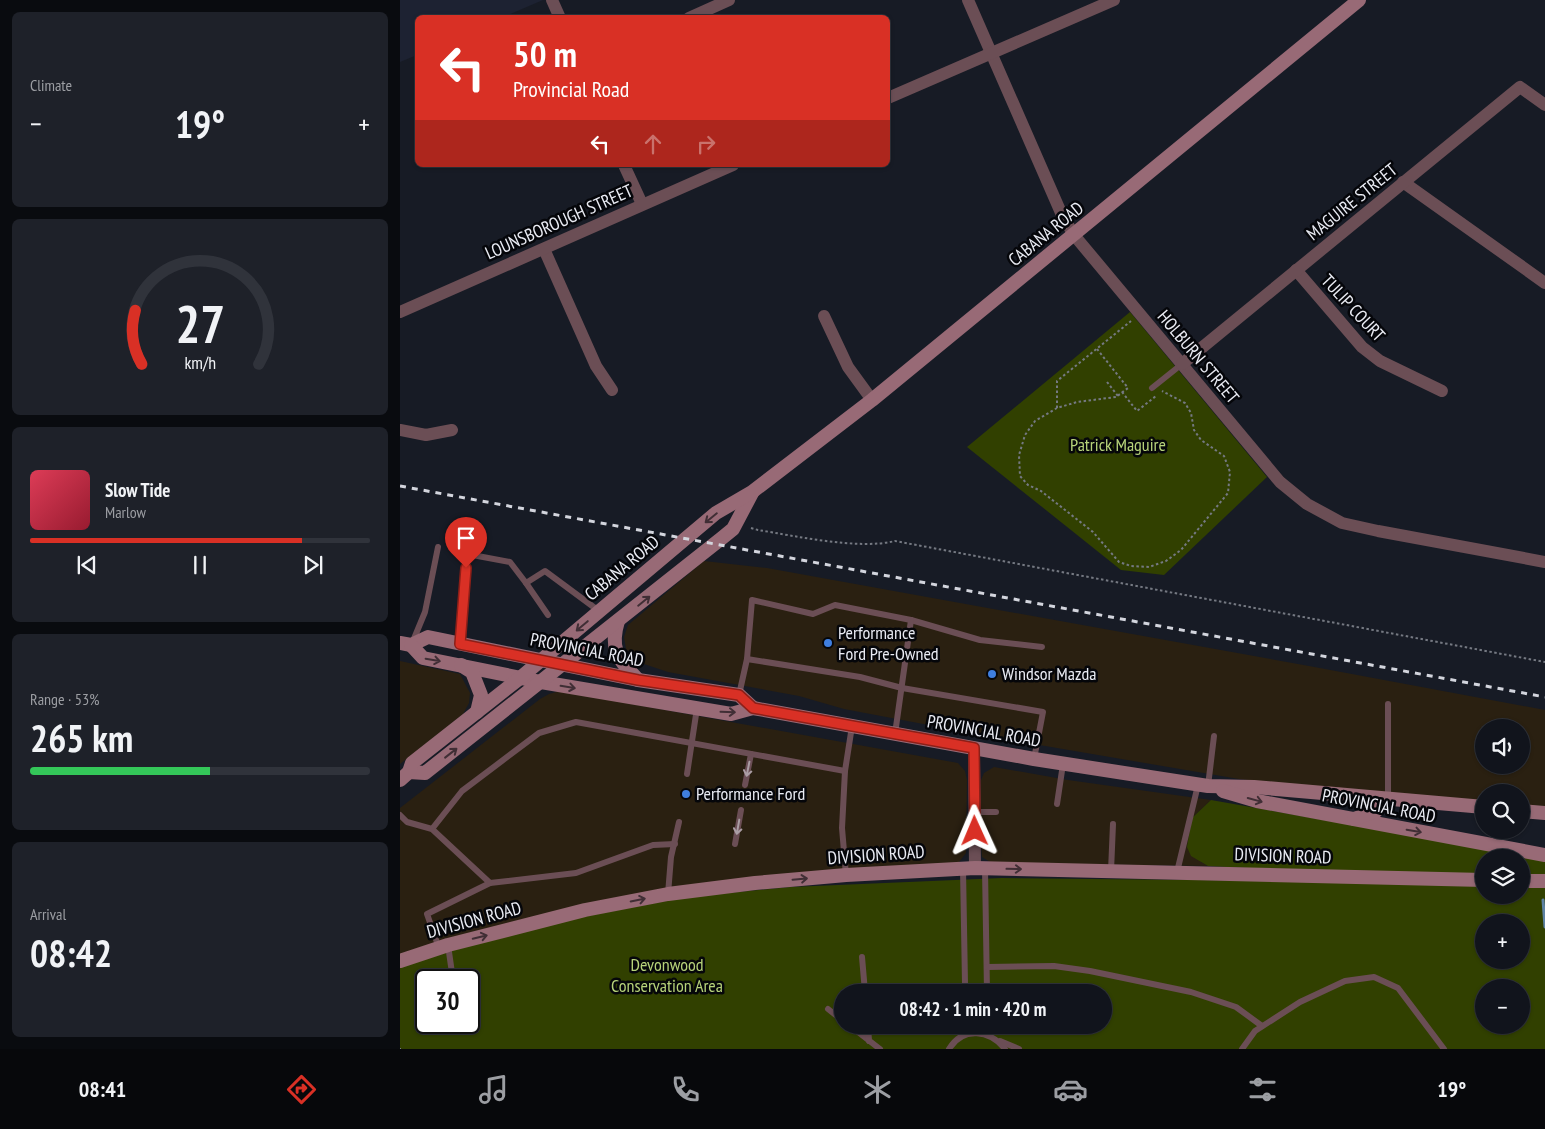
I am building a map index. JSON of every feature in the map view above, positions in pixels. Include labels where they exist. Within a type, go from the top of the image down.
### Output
[{"type":"main road","name":"CABANA ROAD","points":[[405,775],[412,763],[520,678],[716,513],[752,492],[872,400],[1359,0]]},
{"type":"main road","name":"CABANA ROAD","points":[[405,775],[425,774],[733,529],[752,492]]},
{"type":"main road","points":[[618,621],[614,636],[619,659],[638,680]]},
{"type":"main road","name":"PROVINCIAL ROAD","points":[[406,644],[428,637],[638,680],[739,695]]},
{"type":"main road","name":"PROVINCIAL ROAD","points":[[406,644],[422,658],[541,682],[731,714],[753,708],[1034,759],[1203,786],[1257,801],[1351,820],[1545,855]]},
{"type":"main road","points":[[460,665],[472,672],[481,695],[477,712]]},
{"type":"main road","points":[[739,695],[753,708]]},
{"type":"main road","name":"PROVINCIAL ROAD","points":[[1203,786],[1254,787],[1475,806]]},
{"type":"main road","points":[[1351,820],[1376,811],[1388,799]]},
{"type":"main road","points":[[1530,812],[1545,813]]},
{"type":"main road","name":"DIVISION ROAD","points":[[400,960],[443,946],[585,910],[668,894],[755,883],[846,876],[974,868],[1475,880]]},
{"type":"main road","points":[[1530,881],[1545,881]]},
{"type":"street","points":[[552,0],[559,15]]},
{"type":"street","points":[[696,15],[729,0]]},
{"type":"street","name":"HOLBURN STREET","points":[[968,0],[1062,215],[1074,235],[1280,482],[1316,509],[1342,523],[1545,562]]},
{"type":"street","points":[[890,97],[1114,0]]},
{"type":"street","name":"MAGUIRE STREET","points":[[1182,364],[1520,86],[1545,105]]},
{"type":"street","points":[[625,167],[642,204]]},
{"type":"street","name":"LOUNSBOROUGH STREET","points":[[400,312],[728,167]]},
{"type":"street","points":[[1404,182],[1545,283]]},
{"type":"street","points":[[544,249],[596,366],[612,390]]},
{"type":"street","name":"TULIP COURT","points":[[1296,270],[1362,347],[1380,361],[1442,391]]},
{"type":"street","points":[[824,316],[848,367],[872,400]]},
{"type":"street","points":[[400,430],[426,435],[452,430]]},
{"type":"street","points":[[974,748],[974,868]]},
{"type":"lane","points":[[1152,388],[1182,364]]},
{"type":"lane","points":[[406,644],[425,612],[438,547]]},
{"type":"lane","points":[[460,644],[467,554],[510,562],[548,615]]},
{"type":"lane","points":[[526,583],[545,571],[600,611]]},
{"type":"lane","points":[[739,695],[747,659],[752,600],[813,614],[834,605],[911,620],[980,640],[1042,647]]},
{"type":"lane","points":[[895,734],[911,620]]},
{"type":"lane","points":[[747,659],[860,677],[902,688],[1044,712],[1034,759]]},
{"type":"lane","points":[[1388,704],[1388,799]]},
{"type":"lane","points":[[687,774],[697,708]]},
{"type":"lane","points":[[432,829],[462,791],[539,733],[576,722],[845,771]]},
{"type":"lane","points":[[846,876],[842,828],[845,771],[852,726]]},
{"type":"lane","points":[[1177,872],[1203,786],[1214,736]]},
{"type":"lane","points":[[745,785],[751,754]]},
{"type":"lane","points":[[1057,804],[1063,764]]},
{"type":"lane","points":[[735,844],[742,810]]},
{"type":"lane","points":[[974,812],[996,812]]},
{"type":"lane","points":[[400,815],[407,822],[432,829],[490,883]]},
{"type":"lane","points":[[668,894],[671,857],[678,822]]},
{"type":"lane","points":[[1111,871],[1113,824]]},
{"type":"lane","points":[[450,969],[443,946],[427,914],[490,883],[576,873],[653,845],[675,844]]},
{"type":"lane","points":[[974,868],[987,966],[987,984]]},
{"type":"lane","points":[[965,984],[974,868]]},
{"type":"lane","points":[[862,957],[864,984]]},
{"type":"lane","points":[[987,966],[1054,966],[1090,971],[1191,992],[1236,1007],[1262,1026]]},
{"type":"lane","points":[[1242,1049],[1255,1031],[1300,1002],[1344,981],[1374,977],[1398,988],[1444,1049]]},
{"type":"lane","points":[[828,1009],[834,1014]]},
{"type":"lane","points":[[949,1049],[958,1038],[968,1034],[980,1033],[1019,1049]]},
{"type":"lane","points":[[860,1034],[880,1049]]},
{"type":"lane","points":[[869,1034],[869,1041]]},
{"type":"lane","points":[[996,1039],[1006,1049]]},
{"type":"path","points":[[1057,408],[1057,381],[1132,320]]},
{"type":"path","points":[[1097,349],[1128,388],[1118,396],[1077,402],[1057,408],[1035,421],[1025,435],[1019,455],[1020,476],[1028,485],[1041,490],[1093,532],[1119,562],[1131,566],[1149,566],[1166,561],[1181,550],[1228,493],[1230,472],[1224,456],[1202,440],[1194,430],[1191,412],[1185,403],[1162,391]]},
{"type":"path","points":[[1107,382],[1118,396]]},
{"type":"path","points":[[750,528],[842,542],[883,544],[895,541],[1545,662]]},
{"type":"shaded area","points":[[400,0],[543,0],[508,15],[415,15],[415,56],[400,62]]},
{"type":"shaded area","points":[[704,561],[767,568],[1309,666],[1545,710],[1545,806],[1530,805],[1530,784],[1475,784],[1475,801],[1373,793],[1239,779],[992,737],[844,709],[799,696],[668,672],[638,662],[626,649],[624,637],[628,625]]},
{"type":"shaded area","points":[[400,661],[460,674],[470,693],[469,703],[463,714],[400,764]]},
{"type":"shaded area","points":[[560,691],[958,763],[965,771],[967,780],[966,853],[959,862],[953,865],[850,870],[400,956],[400,808],[540,699]]},
{"type":"shaded area","points":[[994,767],[1068,780],[1211,800],[1192,818],[1201,862],[1208,866],[992,863],[982,857],[980,825],[981,780],[984,773]]},
{"type":"green space","name":"Patrick Maguire","points":[[1130,312],[1267,477],[1164,575],[1121,570],[967,447]]},
{"type":"green space","points":[[1211,800],[1488,849],[1475,849],[1475,876],[1303,871],[1208,866],[1191,856],[1187,847],[1192,818]]},
{"type":"green space","points":[[1530,856],[1545,859],[1545,877],[1530,877]]},
{"type":"green space","name":"Devonwood Conservation Area","points":[[1002,878],[1475,883],[1475,904],[1530,904],[1530,884],[1545,884],[1545,914],[1543,913],[1545,927],[1545,1049],[400,1049],[400,967],[442,953],[582,917],[687,897],[791,887]]},
{"type":"waterway","points":[[1543,900],[1545,927]]},
{"type":"railway","points":[[400,486],[1545,697]]},
{"type":"place","name":"Performance Ford Pre-Owned","points":[[828,643]]},
{"type":"place","name":"Windsor Mazda","points":[[992,674]]},
{"type":"place","name":"Performance Ford","points":[[686,794]]},
{"type":"route","points":[[466,568],[460,644],[638,680],[739,695],[753,708],[974,748],[975,831]]}]
